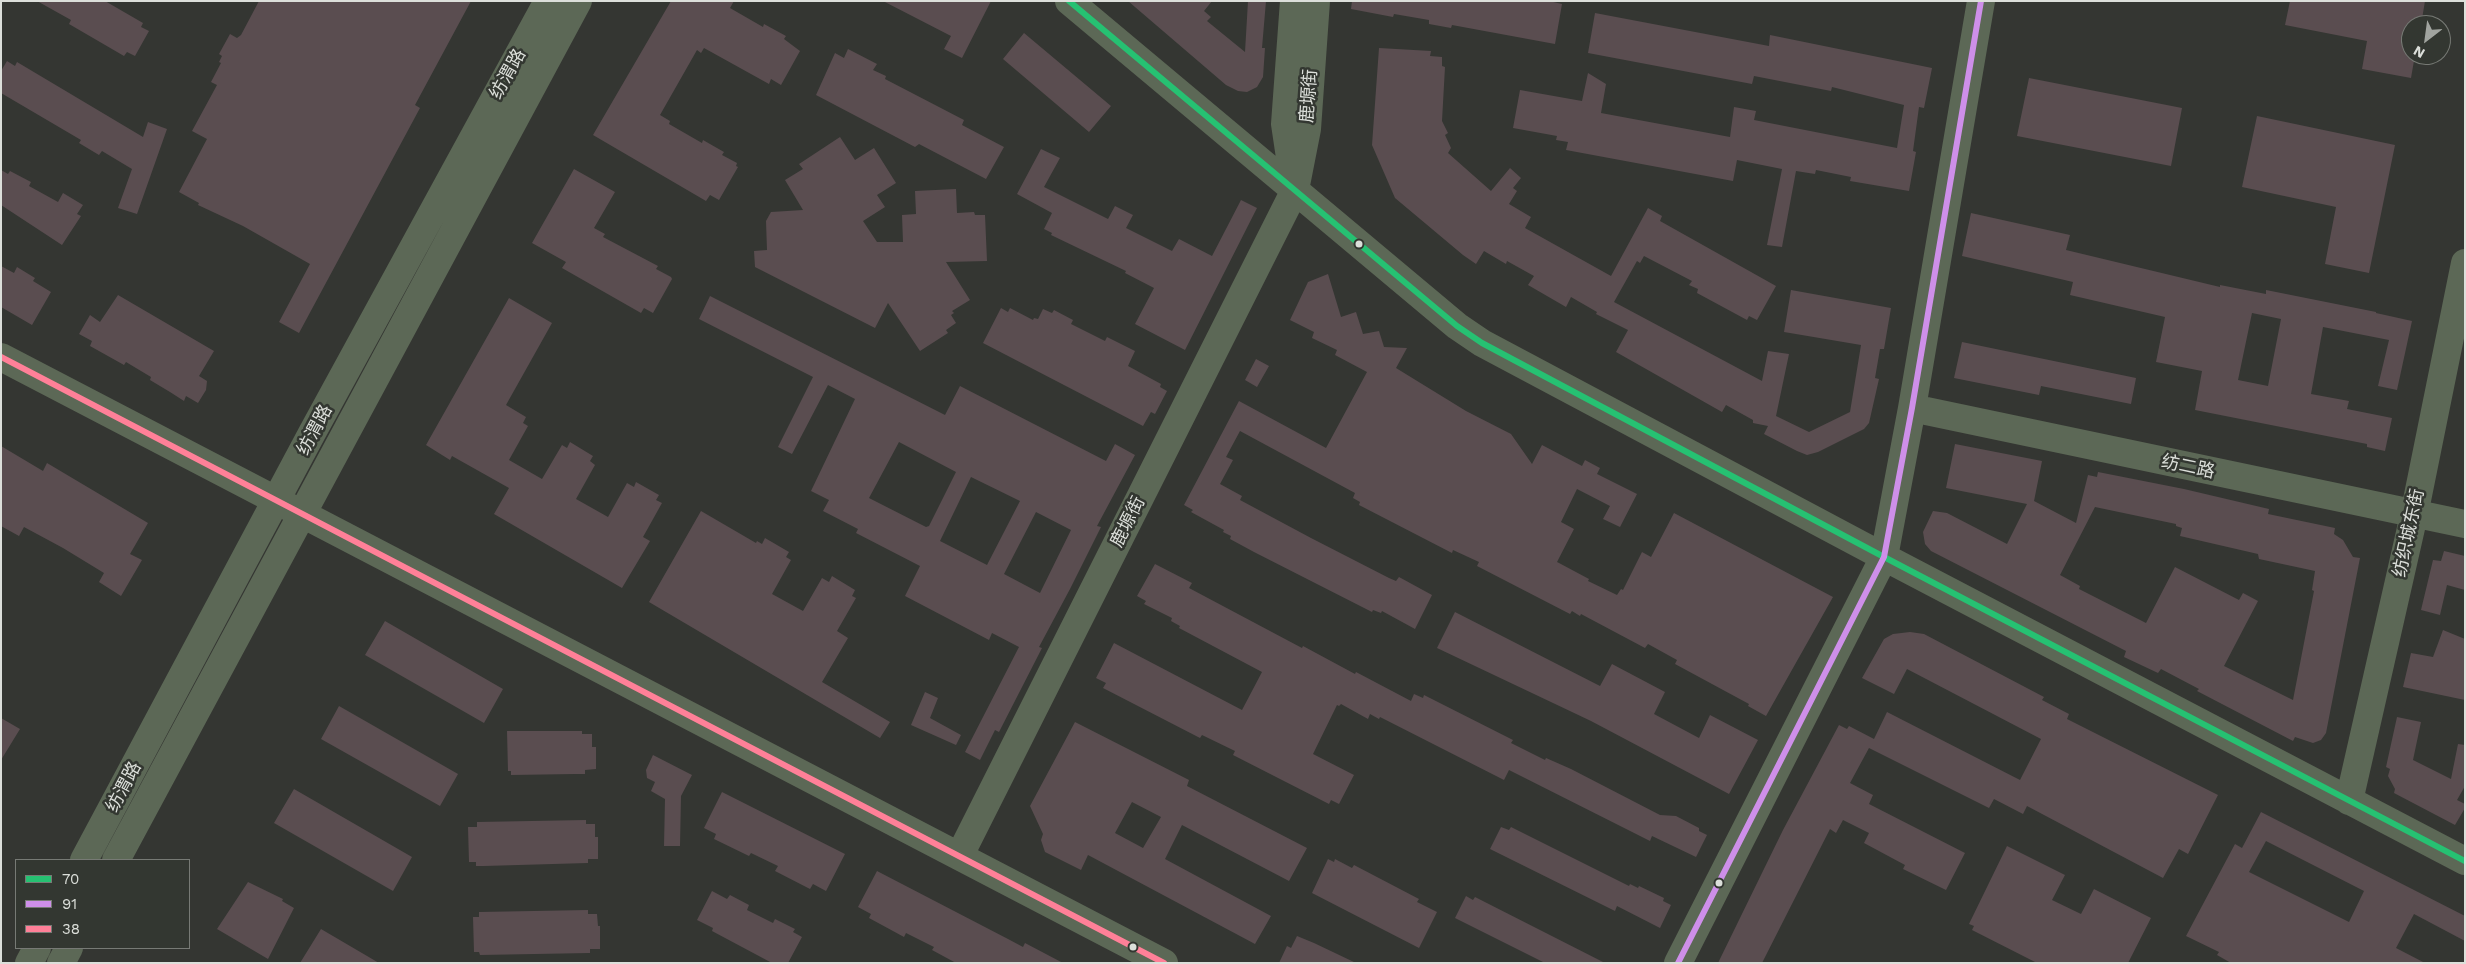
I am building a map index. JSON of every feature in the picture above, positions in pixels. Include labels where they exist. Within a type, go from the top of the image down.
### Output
[{"type":"street","name":"纺渭路","points":[[85,859],[548,1]]},
{"type":"street","name":"纺渭路","points":[[117,859],[578,1]]},
{"type":"street","points":[[1069,1],[1457,326],[1482,344],[2465,861]]},
{"type":"street","name":"鹿塬街","points":[[1294,1],[1285,124],[1295,190]]},
{"type":"street","name":"鹿塬街","points":[[960,855],[1295,190],[1307,129],[1316,1]]},
{"type":"street","points":[[1678,963],[1884,557],[1912,408],[1981,1]]},
{"type":"street","name":"纺织城东街","points":[[2349,801],[2414,514],[2465,263]]},
{"type":"street","points":[[1,357],[960,855],[1164,963]]},
{"type":"street","name":"纺二路","points":[[1912,408],[2465,524]]},
{"type":"street","points":[[29,963],[36,949]]},
{"type":"street","points":[[61,963],[68,949]]},
{"type":"building","points":[[37,1],[105,1],[143,23],[141,27],[149,31],[135,56],[127,52],[124,56],[69,24],[71,20]]},
{"type":"building","points":[[259,1],[471,1],[415,105],[420,108],[299,333],[279,322],[310,264],[243,226],[198,205],[199,203],[179,192],[207,139],[192,131],[217,85],[211,82],[221,63],[219,62],[222,56],[219,54],[230,34],[237,38],[241,35]]},
{"type":"building","points":[[671,1],[734,1],[730,8],[763,27],[764,24],[786,36],[784,39],[800,51],[781,85],[771,79],[769,84],[704,48],[701,53],[697,50],[660,115],[670,121],[669,124],[702,143],[703,140],[724,152],[722,155],[737,163],[736,166],[738,167],[719,200],[710,195],[706,201],[593,135]]},
{"type":"building","points":[[883,1],[991,1],[962,58],[944,49],[951,36]]},
{"type":"building","points":[[1128,1],[1212,1],[1204,11],[1211,17],[1207,21],[1245,52],[1248,1],[1266,1],[1262,48],[1265,48],[1263,77],[1257,87],[1247,92],[1238,91],[1226,85]]},
{"type":"building","points":[[1352,1],[1549,1],[1562,4],[1555,44],[1452,25],[1451,28],[1429,24],[1429,20],[1394,14],[1393,17],[1351,9]]},
{"type":"building","points":[[2290,1],[2425,1],[2423,15],[2401,15],[2401,65],[2413,65],[2411,78],[2362,69],[2367,41],[2285,25]]},
{"type":"building","points":[[1595,13],[1769,46],[1770,35],[1932,68],[1924,108],[1919,107],[1913,151],[1916,152],[1909,191],[1850,181],[1851,177],[1816,170],[1815,174],[1796,171],[1782,247],[1767,245],[1782,169],[1737,160],[1733,181],[1566,150],[1568,142],[1556,140],[1557,136],[1513,128],[1520,90],[1582,101],[1588,73],[1606,84],[1601,113],[1730,137],[1734,107],[1756,111],[1754,120],[1897,148],[1904,105],[1832,87],[1831,91],[1754,76],[1752,84],[1588,53]]},
{"type":"building","points":[[1024,33],[1111,106],[1089,132],[1003,59]]},
{"type":"building","points":[[1379,48],[1431,51],[1430,56],[1442,57],[1442,66],[1445,67],[1442,121],[1448,133],[1445,135],[1451,148],[1448,153],[1491,191],[1510,168],[1521,178],[1513,188],[1517,191],[1509,204],[1531,217],[1525,228],[1611,276],[1648,208],[1662,216],[1660,221],[1776,286],[1757,320],[1749,316],[1747,320],[1697,293],[1698,289],[1689,285],[1692,281],[1644,256],[1640,263],[1637,261],[1614,302],[1762,381],[1768,351],[1789,354],[1776,416],[1809,432],[1850,412],[1861,345],[1784,332],[1791,290],[1891,308],[1884,349],[1880,349],[1875,378],[1879,379],[1869,423],[1864,429],[1818,452],[1807,455],[1797,451],[1764,434],[1768,426],[1753,423],[1753,420],[1726,405],[1722,412],[1616,352],[1628,330],[1596,314],[1597,312],[1571,297],[1566,307],[1528,285],[1534,276],[1507,261],[1506,264],[1484,251],[1476,264],[1463,255],[1395,198],[1372,145]]},
{"type":"building","points":[[848,49],[877,64],[873,70],[886,76],[885,79],[964,120],[962,125],[1004,147],[986,179],[919,144],[915,147],[816,95],[835,53],[844,58]]},
{"type":"building","points":[[7,61],[15,66],[17,62],[143,137],[148,122],[167,129],[137,214],[118,208],[132,169],[102,151],[99,155],[79,143],[81,140],[1,93],[1,71]]},
{"type":"building","points":[[2029,78],[2182,108],[2171,166],[2017,136]]},
{"type":"building","points":[[2257,116],[2395,145],[2369,273],[2325,264],[2336,207],[2242,187]]},
{"type":"building","points":[[840,137],[855,160],[874,148],[896,183],[877,195],[885,207],[863,221],[877,242],[903,242],[902,215],[916,214],[915,191],[956,189],[957,213],[974,212],[975,215],[985,215],[987,261],[946,262],[970,300],[952,311],[954,313],[951,315],[956,323],[946,330],[948,333],[920,351],[888,303],[875,328],[755,267],[754,251],[767,250],[766,221],[771,212],[803,210],[785,180],[803,169],[799,164]]},
{"type":"building","points":[[1041,149],[1060,158],[1044,187],[1108,219],[1115,206],[1133,215],[1126,228],[1172,251],[1179,239],[1212,256],[1241,200],[1257,208],[1185,350],[1135,324],[1154,288],[1125,273],[1126,271],[1051,235],[1052,233],[1044,229],[1052,213],[1017,194]]},
{"type":"building","points":[[574,169],[615,192],[594,228],[605,234],[603,237],[658,266],[656,269],[671,277],[672,279],[653,313],[644,308],[641,313],[562,268],[566,262],[532,243]]},
{"type":"building","points":[[1,170],[8,174],[10,171],[31,182],[29,186],[58,202],[63,193],[83,205],[77,214],[81,216],[62,245],[1,205]]},
{"type":"building","points":[[1971,213],[2070,235],[2066,250],[2220,287],[2220,285],[2266,294],[2266,290],[2412,321],[2397,390],[2378,386],[2389,340],[2323,327],[2311,394],[2349,401],[2347,409],[2392,418],[2385,451],[2367,447],[2367,444],[2195,410],[2202,371],[2156,362],[2165,317],[2070,295],[2073,282],[1962,256]],"holes":[[[2252,313],[2281,319],[2268,386],[2238,380]]]},
{"type":"building","points":[[1,266],[14,273],[17,267],[35,278],[33,281],[51,292],[32,325],[1,307]]},
{"type":"building","points":[[1328,274],[1341,317],[1356,312],[1363,334],[1379,331],[1384,347],[1407,348],[1396,368],[1466,411],[1511,434],[1532,464],[1542,445],[1582,466],[1585,460],[1600,468],[1597,474],[1637,494],[1620,527],[1603,519],[1610,506],[1577,489],[1561,522],[1574,529],[1557,562],[1589,579],[1588,581],[1617,595],[1621,589],[1623,590],[1642,552],[1651,557],[1674,513],[1833,597],[1766,716],[1748,706],[1749,704],[1675,664],[1677,660],[1648,644],[1645,648],[1581,614],[1580,616],[1572,611],[1570,614],[1477,566],[1479,562],[1453,550],[1452,553],[1359,505],[1360,502],[1353,498],[1355,493],[1240,431],[1226,457],[1233,460],[1220,484],[1242,496],[1240,500],[1311,538],[1389,578],[1396,581],[1399,577],[1432,595],[1415,629],[1382,611],[1381,613],[1373,610],[1372,612],[1254,552],[1230,539],[1231,536],[1223,532],[1224,530],[1191,512],[1193,510],[1184,505],[1239,401],[1326,448],[1367,372],[1335,355],[1337,350],[1312,338],[1314,332],[1290,320],[1308,282]]},
{"type":"building","points":[[118,295],[214,351],[199,376],[207,381],[206,390],[198,403],[186,396],[184,401],[150,380],[151,377],[126,362],[124,365],[90,346],[92,341],[79,334],[90,315],[100,322]]},
{"type":"building","points":[[710,296],[945,415],[960,386],[1106,461],[1115,444],[1135,455],[1097,526],[1101,527],[1039,647],[1042,648],[999,732],[995,730],[980,760],[965,752],[1019,647],[992,633],[989,640],[905,596],[920,566],[856,533],[858,529],[823,511],[829,500],[811,491],[855,399],[828,385],[792,454],[778,447],[813,377],[699,319]],"holes":[[[899,442],[956,472],[929,526],[926,527],[869,498]],[[971,477],[1020,501],[987,565],[940,541]],[[1036,512],[1071,530],[1040,593],[1004,574]]]},
{"type":"building","points":[[509,298],[552,323],[506,405],[526,417],[523,423],[528,426],[509,460],[542,479],[562,445],[567,448],[570,442],[593,456],[590,461],[595,465],[576,499],[608,517],[627,483],[634,487],[636,482],[659,495],[656,500],[662,503],[643,537],[650,541],[622,588],[494,514],[509,488],[452,456],[450,460],[426,445]]},
{"type":"building","points":[[1001,308],[1008,312],[1010,308],[1033,320],[1034,318],[1038,319],[1043,309],[1052,313],[1054,310],[1073,320],[1071,324],[1105,341],[1107,337],[1135,351],[1128,366],[1161,384],[1160,387],[1167,391],[1155,414],[1151,412],[1143,426],[983,343]]},
{"type":"building","points":[[1962,342],[2136,378],[2131,404],[2041,386],[2039,395],[1954,378]]},
{"type":"building","points":[[1256,359],[1269,366],[1257,387],[1245,380]]},
{"type":"building","points":[[1955,444],[2042,461],[2034,501],[2076,523],[2088,475],[2097,477],[2098,472],[2184,489],[2269,509],[2268,514],[2335,528],[2334,534],[2343,540],[2353,557],[2360,558],[2326,733],[2321,740],[2313,743],[2295,737],[2293,741],[2197,691],[2199,689],[2161,669],[2158,673],[2124,657],[2126,651],[1931,551],[1925,544],[1923,532],[1933,511],[1947,513],[2007,544],[2027,504],[1946,488]],"holes":[[[2095,507],[2176,524],[2176,526],[2182,528],[2180,536],[2258,554],[2259,559],[2315,571],[2312,590],[2314,591],[2293,700],[2224,666],[2258,601],[2243,593],[2239,600],[2175,567],[2146,623],[2079,589],[2080,586],[2060,575]]]},
{"type":"building","points":[[1,446],[43,471],[47,463],[148,523],[130,554],[142,560],[121,596],[99,582],[104,573],[63,548],[24,527],[19,536],[1,526]]},
{"type":"building","points":[[701,511],[756,543],[757,541],[762,544],[765,538],[789,552],[786,557],[791,560],[772,594],[803,611],[822,578],[829,582],[832,576],[855,590],[852,596],[856,598],[837,631],[848,638],[822,682],[890,722],[880,738],[649,602]]},
{"type":"building","points":[[2444,551],[2465,556],[2465,590],[2447,585],[2440,615],[2421,610],[2433,560],[2441,561]]},
{"type":"building","points":[[1155,564],[1192,583],[1189,588],[1355,674],[1356,672],[1411,701],[1414,694],[1423,698],[1424,695],[1513,740],[1511,743],[1545,760],[1546,758],[1571,769],[1660,815],[1676,816],[1699,828],[1699,831],[1707,835],[1696,857],[1652,836],[1650,841],[1509,770],[1504,780],[1380,717],[1379,719],[1370,714],[1368,719],[1341,704],[1337,705],[1313,754],[1354,775],[1339,804],[1331,800],[1329,804],[1233,755],[1235,751],[1202,735],[1200,738],[1103,688],[1106,683],[1096,678],[1114,643],[1242,710],[1262,672],[1179,628],[1180,626],[1171,621],[1172,618],[1144,604],[1146,601],[1137,596]]},
{"type":"building","points":[[1455,612],[1600,686],[1612,664],[1665,692],[1654,714],[1699,738],[1710,715],[1758,740],[1729,794],[1591,721],[1437,648]]},
{"type":"building","points":[[385,621],[503,689],[484,723],[365,655]]},
{"type":"building","points":[[2443,630],[2465,639],[2465,700],[2403,687],[2411,653],[2433,657]]},
{"type":"building","points":[[1910,632],[1924,634],[2044,697],[2042,700],[2069,714],[2067,719],[2218,795],[2188,854],[2179,849],[2163,878],[2027,806],[2023,814],[1994,799],[1989,808],[1869,748],[1850,783],[1873,795],[1869,804],[1965,853],[1946,890],[1903,869],[1905,865],[1864,843],[1869,833],[1843,820],[1836,833],[1830,829],[1762,963],[1718,963],[1783,830],[1839,725],[1847,729],[1849,726],[1874,739],[1887,712],[2020,780],[2041,739],[1907,669],[1894,694],[1862,678],[1884,639],[1893,634]]},
{"type":"building","points":[[925,692],[938,698],[930,718],[961,735],[956,745],[911,725]]},
{"type":"building","points":[[339,706],[458,774],[440,806],[321,739]]},
{"type":"building","points":[[2397,717],[2421,722],[2413,760],[2451,779],[2458,744],[2465,745],[2465,786],[2457,800],[2465,804],[2465,808],[2455,825],[2394,793],[2395,789],[2388,776],[2390,769],[2386,767]]},
{"type":"building","points":[[1,718],[20,729],[1,760]]},
{"type":"building","points":[[1075,722],[1189,780],[1187,786],[1307,848],[1289,881],[1182,825],[1165,859],[1271,916],[1255,944],[1088,855],[1081,870],[1045,852],[1041,840],[1043,834],[1030,806]],"holes":[[[1132,802],[1161,817],[1143,848],[1115,833]]]},
{"type":"building","points":[[507,731],[582,731],[582,734],[592,734],[592,747],[596,747],[596,769],[585,770],[585,774],[511,775],[511,771],[508,771]]},
{"type":"building","points":[[653,755],[692,775],[681,796],[680,846],[664,846],[665,799],[651,791],[655,782],[647,778],[646,770]]},
{"type":"building","points":[[294,789],[412,857],[393,891],[274,823]]},
{"type":"building","points":[[722,792],[845,854],[826,891],[813,884],[810,889],[775,871],[778,866],[751,853],[749,856],[714,839],[716,834],[704,828]]},
{"type":"building","points":[[2261,812],[2465,916],[2465,941],[2414,914],[2396,948],[2425,963],[2231,963],[2217,955],[2219,952],[2186,936],[2235,844],[2242,848]],"holes":[[[2266,841],[2364,891],[2349,922],[2249,872]]]},
{"type":"building","points":[[586,820],[586,824],[595,824],[595,837],[598,837],[598,859],[588,859],[588,863],[476,866],[476,862],[469,862],[468,827],[477,827],[477,822]]},
{"type":"building","points":[[1501,827],[1509,830],[1511,827],[1629,886],[1630,884],[1638,888],[1639,886],[1664,898],[1663,901],[1671,905],[1660,928],[1617,906],[1615,911],[1490,849]]},
{"type":"building","points":[[2007,846],[2065,875],[2052,900],[2081,914],[2094,889],[2151,918],[2128,963],[2037,963],[1972,930],[1974,926],[1969,924]]},
{"type":"building","points":[[1328,859],[1334,862],[1335,859],[1352,868],[1354,865],[1419,899],[1417,902],[1437,912],[1419,948],[1312,893]]},
{"type":"building","points":[[877,871],[1023,947],[1025,943],[1063,963],[956,963],[932,950],[934,947],[906,933],[904,937],[869,918],[871,914],[858,907]]},
{"type":"building","points":[[248,882],[283,899],[282,901],[294,908],[268,959],[217,929]]},
{"type":"building","points":[[712,891],[727,899],[730,895],[749,905],[747,910],[773,923],[775,919],[795,929],[793,932],[802,937],[788,963],[772,963],[712,931],[713,928],[697,920]]},
{"type":"building","points":[[1466,896],[1473,900],[1475,897],[1605,963],[1545,963],[1455,918]]},
{"type":"building","points":[[588,910],[588,914],[597,914],[598,926],[600,926],[600,949],[590,949],[590,953],[480,955],[479,952],[474,952],[473,917],[479,917],[479,912]]},
{"type":"building","points":[[321,929],[379,963],[300,963]]},
{"type":"building","points":[[1297,936],[1356,963],[1279,963],[1287,946],[1291,948]]},
{"type":"transit line","name":"70","points":[[1069,1],[1457,326],[1482,343],[1884,557],[2465,861]]},
{"type":"transit line","name":"91","points":[[1678,963],[1884,557],[1912,408],[1981,1]]},
{"type":"transit line","name":"38","points":[[1,357],[1164,963]]}]
